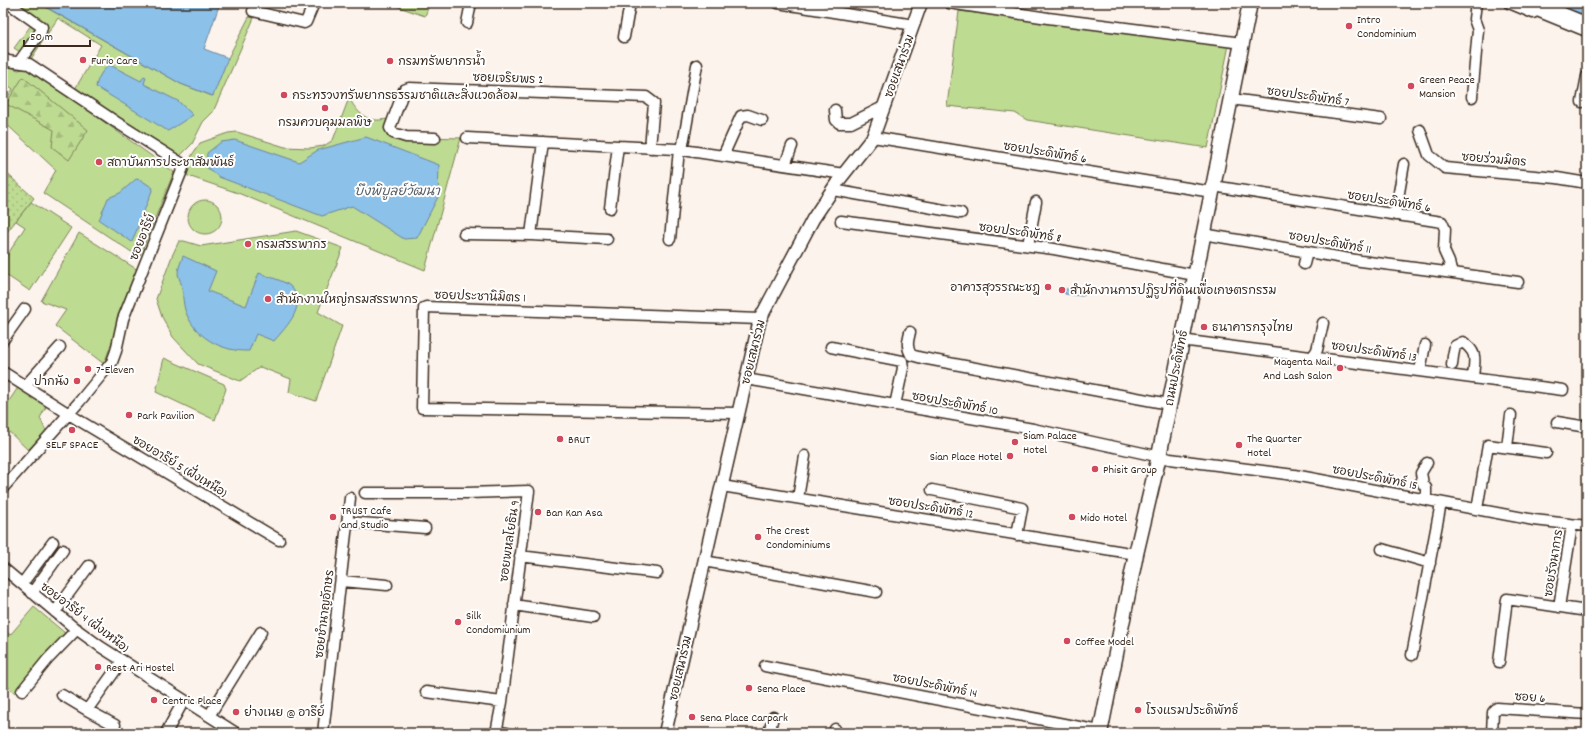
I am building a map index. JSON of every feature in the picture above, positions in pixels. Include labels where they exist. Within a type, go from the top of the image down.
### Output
[{"type":"highway","points":[[1528,3],[1587,27]]},
{"type":"main road","name":"ถนนประดิพัทธ์","points":[[1100,732],[1136,554],[1159,456],[1181,340],[1250,3]]},
{"type":"street","points":[[8,3],[42,27],[41,31],[19,62]]},
{"type":"street","points":[[253,11],[304,23],[306,22],[314,3]]},
{"type":"street","points":[[467,23],[471,3]]},
{"type":"street","points":[[624,37],[630,3]]},
{"type":"street","points":[[778,3],[914,25]]},
{"type":"street","name":"ซอยเสนาร่วม","points":[[665,733],[760,319],[813,219],[844,174],[873,137],[921,3]]},
{"type":"street","points":[[949,3],[1048,18],[1242,43]]},
{"type":"street","points":[[1472,97],[1478,30],[1474,19],[1476,3]]},
{"type":"street","points":[[1509,3],[1587,34]]},
{"type":"street","name":"ซอยอารีย์","points":[[3,58],[8,61],[19,62],[32,66],[116,122],[182,163],[183,168],[123,319],[112,362],[69,414],[3,488]]},
{"type":"street","points":[[670,239],[680,150],[697,65]]},
{"type":"street","points":[[1582,102],[1587,76]]},
{"type":"street","name":"ซอยเจริยพร 2","points":[[435,138],[406,137],[393,133],[390,128],[404,90],[409,88],[646,97],[654,103],[650,148]]},
{"type":"street","name":"ซอยประดิพัทธ์ 7","points":[[1231,99],[1381,119]]},
{"type":"street","points":[[835,110],[836,120],[839,123],[846,124],[884,106]]},
{"type":"street","points":[[723,156],[741,116],[748,116],[762,120]]},
{"type":"street","name":"ซอยร่วมมิตร","points":[[1420,130],[1429,155],[1445,168],[1557,178],[1587,183]]},
{"type":"street","name":"ซอยประดิพัทธ์ 6","points":[[873,137],[1212,189],[1442,222],[1445,229],[1444,250],[1453,273]]},
{"type":"street","points":[[467,138],[680,150],[844,174]]},
{"type":"street","points":[[531,235],[543,142]]},
{"type":"street","points":[[610,208],[618,146]]},
{"type":"street","points":[[785,165],[792,146]]},
{"type":"street","points":[[1395,215],[1404,164]]},
{"type":"street","points":[[833,190],[961,213]]},
{"type":"street","points":[[1028,245],[1036,202]]},
{"type":"street","name":"ซอยประดิพัทธ์ 8","points":[[841,221],[1028,245],[1195,275]]},
{"type":"street","points":[[464,234],[531,235],[606,239]]},
{"type":"street","name":"ซอยประดิพัทธ์ 11","points":[[1203,234],[1307,252],[1453,273]]},
{"type":"street","points":[[1304,264],[1307,252]]},
{"type":"street","points":[[1453,273],[1518,282]]},
{"type":"street","name":"ซอยประชานิมิตร 1","points":[[738,413],[422,408],[424,308],[760,319]]},
{"type":"street","points":[[3,340],[25,309]]},
{"type":"street","points":[[1313,356],[1317,350],[1323,323]]},
{"type":"street","points":[[910,332],[907,345],[908,350],[911,354],[922,358],[1169,404]]},
{"type":"street","name":"ซอยประดิพัทธ์ 13","points":[[1181,340],[1313,356],[1563,390]]},
{"type":"street","points":[[1452,365],[1456,346],[1464,342],[1475,354],[1473,378]]},
{"type":"street","points":[[1420,371],[1425,345]]},
{"type":"street","points":[[25,386],[60,347]]},
{"type":"street","points":[[831,347],[902,361],[903,368],[895,405]]},
{"type":"street","name":"ซอยอารีย์ 5 (ฝั่งเหนือ)","points":[[3,372],[69,414],[279,540]]},
{"type":"street","name":"ซอยประดิพัทธ์ 10","points":[[746,379],[1033,430],[1159,456]]},
{"type":"street","points":[[1507,448],[1511,415]]},
{"type":"street","points":[[1557,422],[1587,427]]},
{"type":"street","points":[[1477,509],[1488,445],[1546,453]]},
{"type":"street","points":[[798,498],[805,456]]},
{"type":"street","name":"ซอยประดิพัทธ์ 15","points":[[1159,456],[1294,475],[1534,520],[1587,526]]},
{"type":"street","points":[[1426,500],[1426,488],[1423,484],[1421,473],[1427,463]]},
{"type":"street","name":"ซอยประดิพัทธ์ 12","points":[[722,486],[1136,554]]},
{"type":"street","points":[[932,490],[1022,508],[1017,535]]},
{"type":"street","name":"ซอยพหลโยธิน 9","points":[[365,493],[468,493],[529,491],[502,702],[500,732]]},
{"type":"street","name":"ซอยชำนาญอักษร","points":[[323,733],[350,498]]},
{"type":"street","points":[[1412,655],[1441,503]]},
{"type":"street","points":[[348,522],[425,528]]},
{"type":"street","name":"ซอยรัจนาการ","points":[[1559,606],[1572,524]]},
{"type":"street","points":[[22,584],[53,542]]},
{"type":"street","points":[[1382,549],[1430,562]]},
{"type":"street","points":[[32,593],[63,550]]},
{"type":"street","points":[[520,556],[657,573]]},
{"type":"street","points":[[704,561],[876,592]]},
{"type":"street","points":[[56,612],[89,566]]},
{"type":"street","name":"ซอยอารีย์ 4 (ฝั่งเหนือ)","points":[[3,568],[76,629],[122,661],[236,733]]},
{"type":"street","points":[[341,581],[387,585]]},
{"type":"street","name":"ซอยรัจนาการ","points":[[1499,662],[1507,599],[1587,611]]},
{"type":"street","points":[[514,605],[593,617]]},
{"type":"street","points":[[22,691],[76,629]]},
{"type":"street","points":[[209,716],[261,632]]},
{"type":"street","points":[[87,710],[122,661]]},
{"type":"street","name":"ซอยประดิพัทธ์ 14","points":[[765,666],[1100,732]]},
{"type":"street","points":[[426,692],[502,702]]},
{"type":"street","points":[[62,695],[115,725]]},
{"type":"street","points":[[167,731],[184,700]]},
{"type":"street","name":"ซอย 6","points":[[1492,733],[1493,712],[1497,708],[1587,714]]},
{"type":"street","points":[[770,733],[773,717]]},
{"type":"green space","points":[[3,3],[38,3],[181,84],[212,96],[228,58],[249,17],[254,18],[213,112],[203,122],[192,144],[179,157],[75,89],[101,45],[58,18],[31,59],[14,48],[32,24],[3,7]]},
{"type":"green space","points":[[387,3],[430,3],[425,16]]},
{"type":"green space","points":[[959,11],[1229,45],[1208,148],[1027,120],[1015,113],[947,106]]},
{"type":"green space","points":[[3,63],[18,70],[29,68],[174,172],[140,255],[136,255],[43,193],[56,170],[3,121],[3,103],[13,89],[3,82]]},
{"type":"green space","points":[[23,77],[88,130],[69,160],[52,147],[54,130],[6,104]]},
{"type":"green space","points":[[349,98],[361,114],[369,119],[393,120],[389,136],[461,138],[425,270],[238,193],[188,176],[186,172],[192,155],[200,143],[228,133],[237,132],[285,147],[310,148],[324,146],[333,140]]},
{"type":"green space","points":[[3,170],[34,198],[3,237]]},
{"type":"green space","points":[[208,200],[217,205],[221,210],[221,224],[217,229],[212,233],[202,234],[198,233],[189,224],[188,214],[189,210],[198,201]]},
{"type":"green space","points":[[31,202],[71,228],[30,291],[3,273],[3,262],[25,227],[16,221]]},
{"type":"green space","points":[[296,231],[343,248],[318,312],[342,326],[316,401],[289,392],[291,379],[260,367],[240,381],[198,364],[173,337],[162,317],[156,299],[179,241],[201,246]]},
{"type":"green space","points":[[79,233],[138,270],[104,364],[55,326],[66,310],[41,301]]},
{"type":"green space","points":[[164,358],[224,384],[226,389],[215,420],[156,392]]},
{"type":"green space","points":[[19,386],[48,403],[40,418],[46,431],[28,450],[3,426],[3,410]]},
{"type":"green space","points":[[34,607],[65,633],[15,693],[3,682],[3,629],[10,635]]},
{"type":"water","points":[[39,3],[220,3],[204,49],[228,58],[213,96],[181,84]]},
{"type":"water","points":[[1545,3],[1587,3],[1587,22]]},
{"type":"water","points":[[110,65],[141,81],[144,76],[146,77],[144,84],[178,101],[193,115],[168,131],[96,87],[101,74]]},
{"type":"water","name":"บึงพิบูลย์วัฒนา","points":[[366,137],[439,165],[438,197],[417,238],[404,239],[352,206],[322,216],[219,177],[206,167],[207,153],[221,142],[235,140],[299,162],[318,150]]},
{"type":"water","points":[[136,179],[141,180],[153,188],[132,242],[99,220],[108,198],[120,193]]},
{"type":"water","points":[[183,256],[216,271],[208,291],[246,306],[259,273],[284,282],[290,286],[295,293],[297,300],[297,307],[290,322],[274,341],[256,334],[249,351],[229,349],[210,341],[195,328],[189,320],[185,310],[182,285],[178,274]]},
{"type":"water","points":[[1071,287],[1086,291],[1085,295],[1065,294],[1064,290]]},
{"type":"place","name":"Intro Condominium","points":[[1349,26]]},
{"type":"place","name":"Furio Care","points":[[83,60]]},
{"type":"place","name":"กรมทรัพยากรน้ำ","points":[[390,61]]},
{"type":"place","name":"Green Peace Mansion","points":[[1411,86]]},
{"type":"place","name":"กระทรวงทรัพยากรธรรมชาติและสิ่งแวดล้อม","points":[[284,95]]},
{"type":"place","name":"กรมควบคุมมลพิษ","points":[[325,108]]},
{"type":"place","name":"สถาบันการประชาสัมพันธ์","points":[[99,162]]},
{"type":"place","name":"กรมสรรพากร","points":[[248,244]]},
{"type":"place","name":"อาคารสุวรรณะชฎ","points":[[1048,287]]},
{"type":"place","name":"สำนักงานการปฏิรูปที่ดินเพื่อเกษตรกรรม","points":[[1062,290]]},
{"type":"place","name":"สำนักงานใหญ่กรมสรรพากร","points":[[268,299]]},
{"type":"place","name":"ธนาคารกรุงไทย","points":[[1204,327]]},
{"type":"place","name":"Magenta Nail And Lash Salon","points":[[1340,368]]},
{"type":"place","name":"7-Eleven","points":[[88,369]]},
{"type":"place","name":"ปากนัง","points":[[77,381]]},
{"type":"place","name":"Park Pavilion","points":[[129,415]]},
{"type":"place","name":"SELF SPACE","points":[[72,430]]},
{"type":"place","name":"BRUT","points":[[560,439]]},
{"type":"place","name":"Siam Palace Hotel","points":[[1015,442]]},
{"type":"place","name":"The Quarter Hotel","points":[[1239,445]]},
{"type":"place","name":"Sian Place Hotel","points":[[1010,456]]},
{"type":"place","name":"Phisit Group","points":[[1095,469]]},
{"type":"place","name":"Ban Kan Asa","points":[[538,512]]},
{"type":"place","name":"TRUST Cafe and Studio","points":[[333,517]]},
{"type":"place","name":"Mido Hotel","points":[[1072,517]]},
{"type":"place","name":"The Crest Condominiums","points":[[758,537]]},
{"type":"place","name":"Silk Condomiunium","points":[[458,622]]},
{"type":"place","name":"Coffee Model","points":[[1067,641]]},
{"type":"place","name":"Rest Ari Hostel","points":[[98,667]]},
{"type":"place","name":"Sena Place","points":[[749,688]]},
{"type":"place","name":"Centric Place","points":[[154,700]]},
{"type":"place","name":"โรงแรมประดิพัทธ์","points":[[1138,710]]},
{"type":"place","name":"ย่างเนย @ อารีย์","points":[[236,712]]},
{"type":"place","name":"Sena Place Carpark","points":[[692,717]]}]
